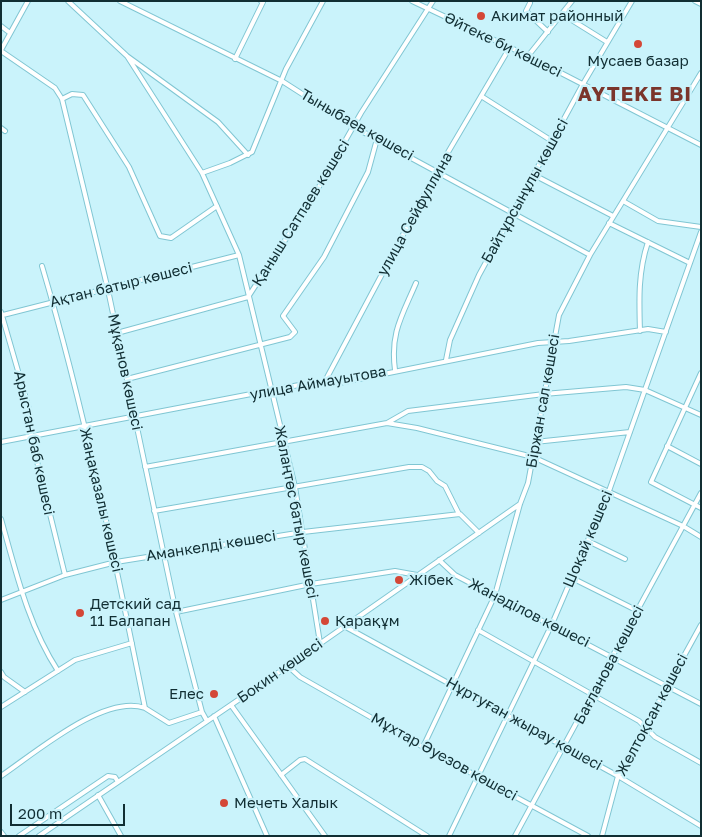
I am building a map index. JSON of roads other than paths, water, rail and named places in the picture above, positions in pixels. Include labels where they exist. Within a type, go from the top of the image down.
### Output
[{"type":"street","points":[[28,1],[1,51],[55,88],[62,99],[72,94],[83,96],[129,167],[160,236],[171,238],[217,206]]},
{"type":"street","name":"Жалаңтөс батыр көшесі","points":[[68,1],[127,56],[218,122],[248,155]]},
{"type":"street","name":"Тыныбаев көшесі","points":[[120,1],[282,81],[354,127],[590,256]]},
{"type":"street","points":[[236,59],[263,2],[261,1]]},
{"type":"street","points":[[202,172],[252,152],[286,69],[323,1]]},
{"type":"street","name":"Әйтеке би көшесі","points":[[412,1],[510,47],[701,145]]},
{"type":"street","name":"Қаныш Сатпаев көшесі","points":[[248,297],[312,200],[361,113],[433,1]]},
{"type":"street","points":[[528,56],[572,1]]},
{"type":"street","name":"Байтұрсынұлы көшесі","points":[[446,360],[450,340],[479,275],[583,84],[632,1]]},
{"type":"street","points":[[695,1],[701,4]]},
{"type":"street","points":[[530,3],[526,11],[528,15],[548,32]]},
{"type":"street","points":[[562,14],[607,42]]},
{"type":"street","points":[[1,26],[10,34]]},
{"type":"street","name":"улица Сейфуллина","points":[[324,382],[437,172],[510,47]]},
{"type":"street","name":"Жалаңтөс батыр көшесі","points":[[127,56],[202,172],[238,255],[295,488],[320,643]]},
{"type":"street","name":"Біржан сал көшесі","points":[[423,747],[495,595],[520,504],[528,483],[559,316],[613,216],[701,72]]},
{"type":"street","points":[[481,96],[552,142]]},
{"type":"street","name":"Мұқанов көшесі","points":[[62,99],[108,290],[176,612],[202,712],[207,721]]},
{"type":"street","points":[[127,379],[290,336],[295,332],[284,316],[324,258],[368,172],[377,139]]},
{"type":"street","points":[[534,174],[613,216]]},
{"type":"street","points":[[623,201],[658,221],[701,227]]},
{"type":"street","points":[[609,223],[690,263]]},
{"type":"street","name":"Шоқай көшесі","points":[[449,836],[552,624],[609,491],[701,232]]},
{"type":"street","points":[[640,331],[641,263],[648,242]]},
{"type":"street","name":"Ақтан батыр көшесі","points":[[2,313],[108,290],[238,255]]},
{"type":"street","name":"Жаңақазалы көшесі","points":[[42,266],[85,427],[116,562],[146,708]]},
{"type":"street","points":[[395,370],[392,349],[396,329],[416,283]]},
{"type":"street","points":[[117,333],[248,297]]},
{"type":"street","name":"Арыстан баб көшесі","points":[[2,313],[28,409],[31,437],[65,576]]},
{"type":"street","name":"улица Аймауытова","points":[[1,442],[135,418],[272,390],[324,382],[339,383],[446,360],[553,342],[640,331],[657,330],[666,332]]},
{"type":"street","points":[[701,373],[651,482],[701,508]]},
{"type":"street","points":[[145,467],[387,423],[408,411],[544,394],[626,387],[645,390],[701,416]]},
{"type":"street","points":[[387,423],[417,428],[533,457],[684,526],[701,537]]},
{"type":"street","points":[[535,442],[630,432]]},
{"type":"street","points":[[667,446],[701,464]]},
{"type":"street","points":[[154,511],[409,467],[422,467],[429,470],[437,481],[445,486],[459,514],[478,533]]},
{"type":"street","name":"Бағланова көшесі","points":[[515,836],[614,657],[701,493]]},
{"type":"street","name":"Бокин көшесі","points":[[38,836],[288,666],[520,504]]},
{"type":"street","name":"Аманкелді көшесі","points":[[1,600],[65,576],[116,562],[163,553],[303,532],[459,514]]},
{"type":"street","points":[[1,519],[35,631],[58,671]]},
{"type":"street","points":[[588,541],[625,559]]},
{"type":"street","name":"Жанәділов көшесі","points":[[439,560],[455,575],[552,624],[701,704]]},
{"type":"street","points":[[176,612],[311,584],[395,571],[417,576]]},
{"type":"street","points":[[572,578],[638,611]]},
{"type":"street","name":"Желтоқсан көшесі","points":[[602,836],[618,776],[701,625]]},
{"type":"street","name":"Нұртуған жырау көшесі","points":[[344,626],[618,776],[701,826]]},
{"type":"street","points":[[478,630],[639,721],[644,728],[701,763]]},
{"type":"street","points":[[1,707],[75,660],[132,643]]},
{"type":"street","name":"Мұхтар Әуезов көшесі","points":[[288,666],[300,677],[423,747],[588,836]]},
{"type":"street","points":[[1,672],[4,677],[25,692]]},
{"type":"street","points":[[1,776],[89,717],[111,708],[128,704],[146,708],[169,723],[202,712]]},
{"type":"street","points":[[231,705],[325,836]]},
{"type":"street","points":[[214,716],[267,836]]},
{"type":"street","points":[[281,775],[300,760],[305,760],[427,836]]},
{"type":"street","points":[[19,836],[108,776],[115,777],[118,782]]},
{"type":"street","points":[[98,795],[121,836]]},
{"type":"street","points":[[1,832],[4,836]]},
{"type":"place","name":"Акимат районный","points":[[481,16]]},
{"type":"place","name":"Мусаев базар","points":[[638,44]]},
{"type":"place","name":"Жібек","points":[[399,580]]},
{"type":"place","name":"Детский сад 11 Балапан","points":[[80,613]]},
{"type":"place","name":"Қарақұм","points":[[325,621]]},
{"type":"place","name":"Елес","points":[[214,694]]},
{"type":"place","name":"Мечеть Халык","points":[[224,803]]},
{"type":"district","name":"AYTEKE BI","points":[[635,95]]}]
